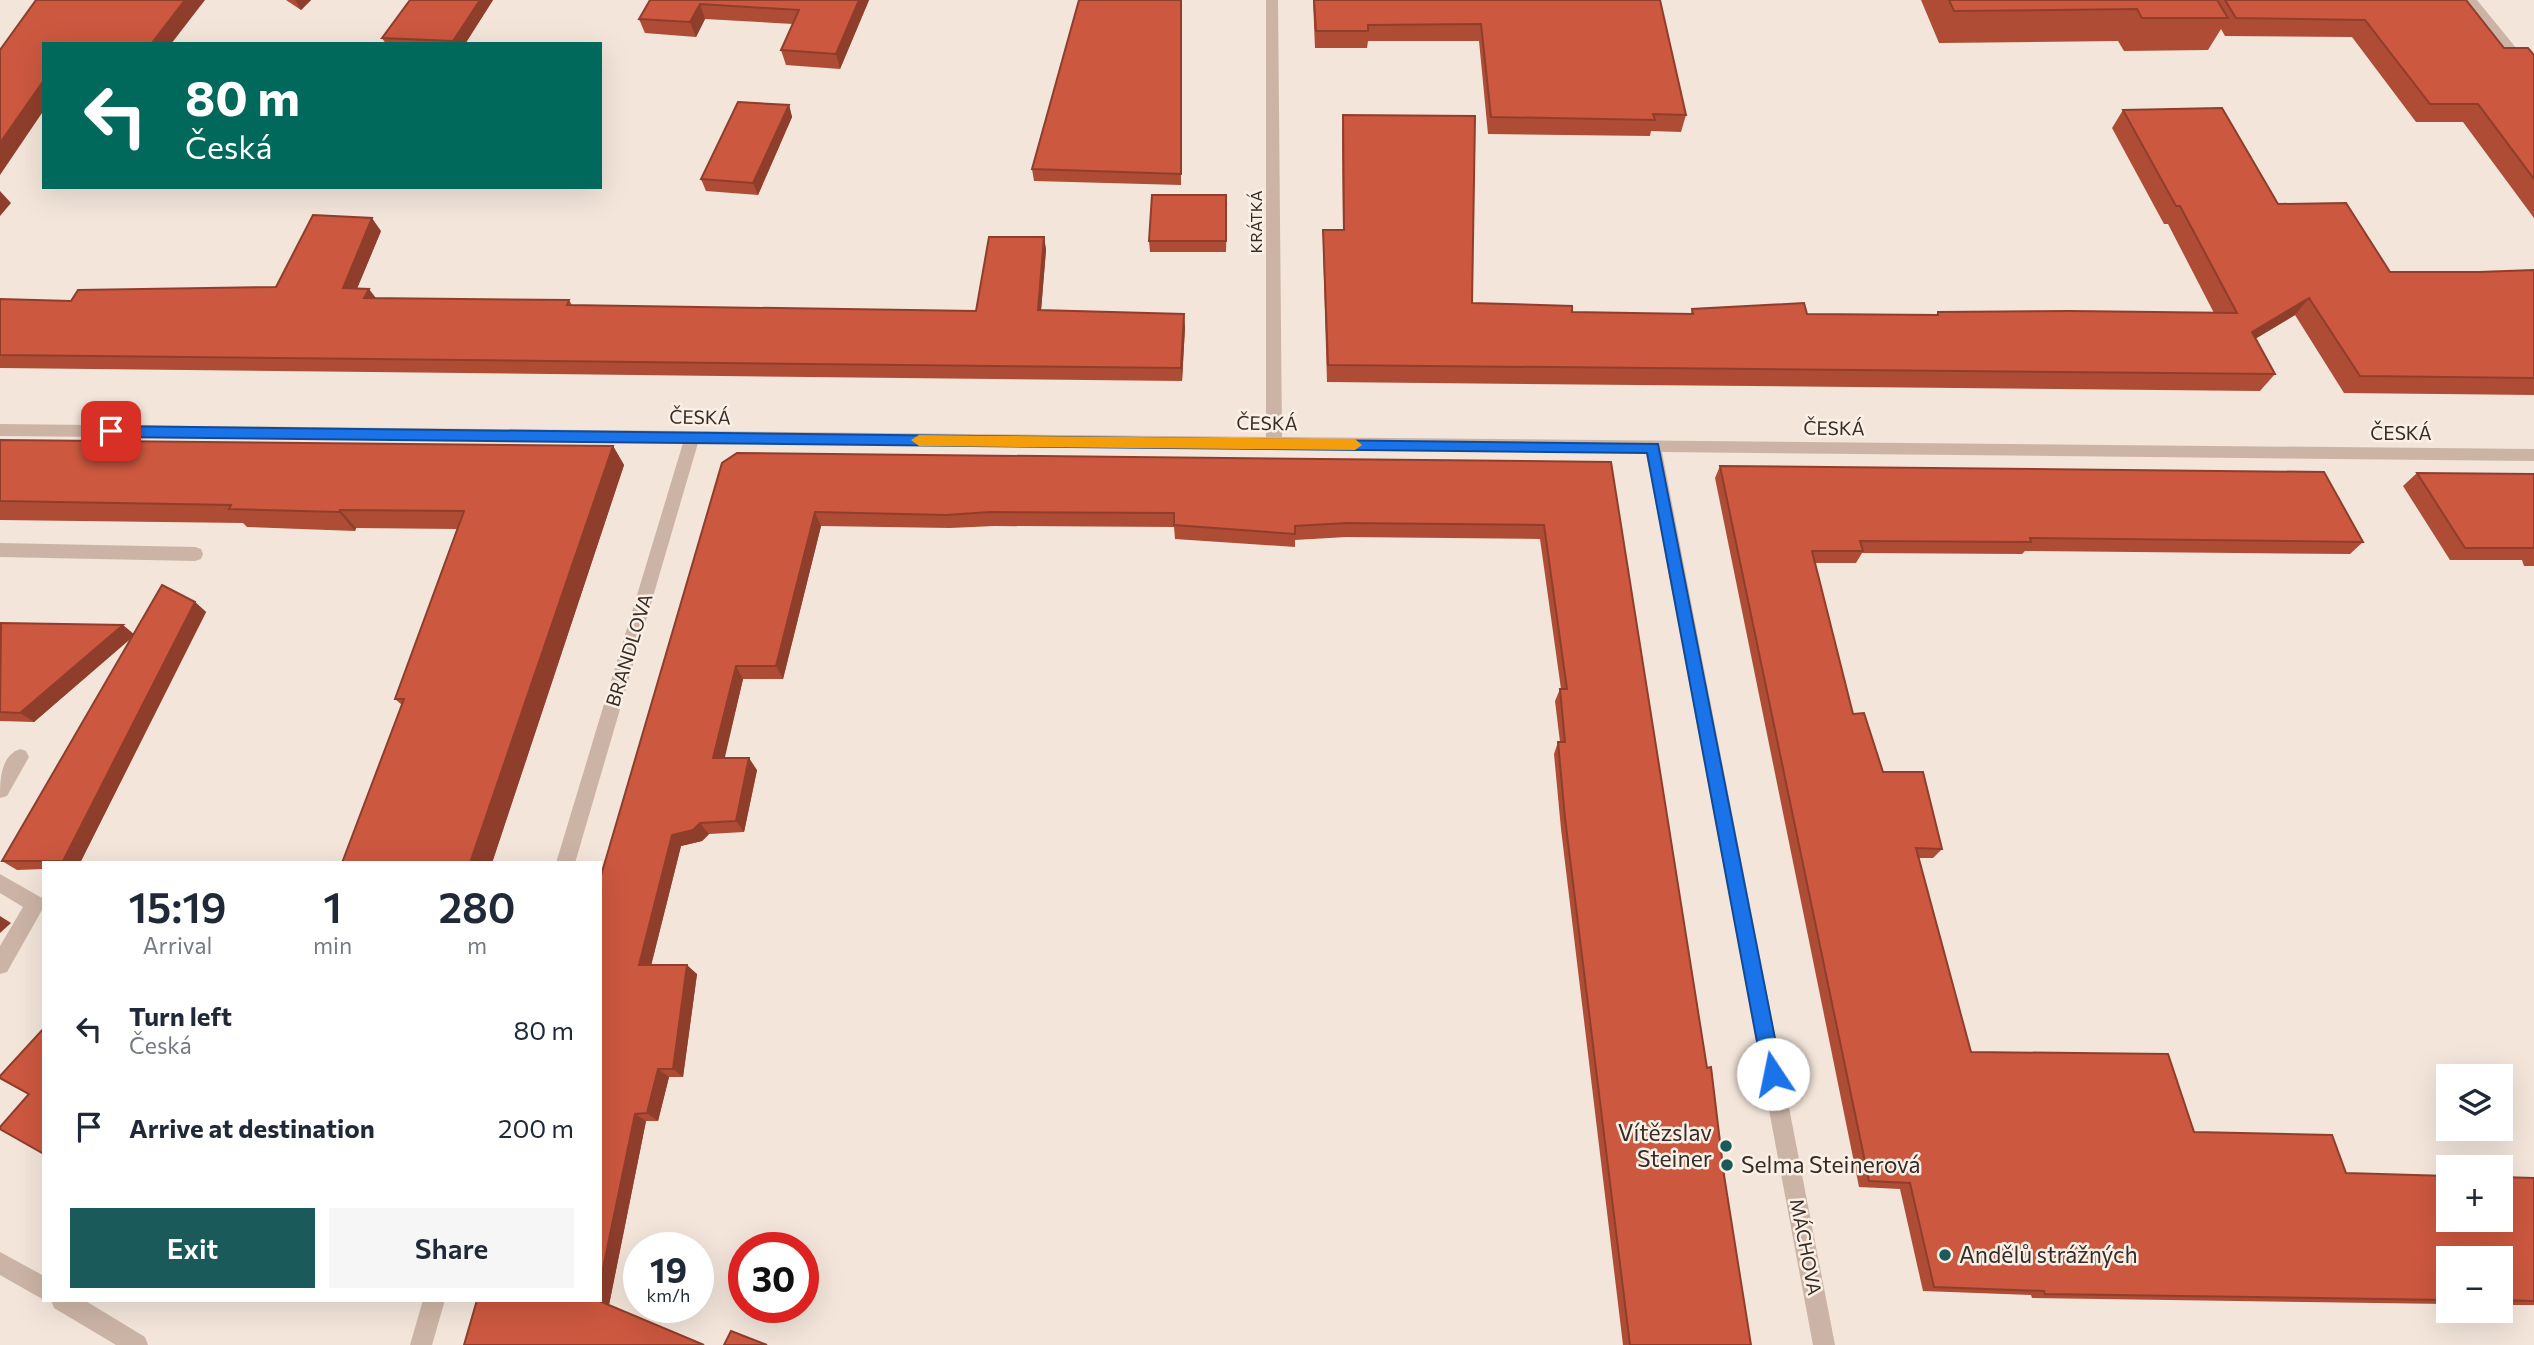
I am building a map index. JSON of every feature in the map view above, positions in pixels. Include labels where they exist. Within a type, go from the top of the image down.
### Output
[{"type":"street","name":"KRÁTKÁ","points":[[1272,0],[1274,444]]},
{"type":"street","points":[[2471,0],[2534,79]]},
{"type":"street","name":"ČESKÁ","points":[[0,430],[2534,455]]},
{"type":"street","name":"BRANDLOVA","points":[[566,861],[692,438]]},
{"type":"street","name":"MÁCHOVA","points":[[1653,447],[1824,1345]]},
{"type":"street","points":[[0,550],[195,554]]},
{"type":"street","points":[[0,790],[20,757]]},
{"type":"street","points":[[0,883],[35,904],[0,965]]},
{"type":"street","points":[[0,1264],[42,1288]]},
{"type":"street","points":[[65,1302],[138,1345]]},
{"type":"street","points":[[421,1345],[433,1302]]},
{"type":"building","points":[[36,0],[185,0],[153,42],[42,42],[42,83],[0,143],[0,50]]},
{"type":"building","points":[[410,0],[480,0],[453,41],[382,38]]},
{"type":"building","points":[[650,0],[859,0],[836,54],[781,50],[799,10],[700,4],[690,22],[639,19]]},
{"type":"building","points":[[1079,0],[1181,0],[1181,174],[1032,169]]},
{"type":"building","points":[[1314,0],[1660,0],[1686,115],[1653,114],[1655,120],[1491,117],[1481,24],[1368,25],[1368,31],[1316,31]]},
{"type":"building","points":[[1949,0],[2217,0],[2228,18],[2142,18],[2137,9],[1954,11]]},
{"type":"building","points":[[2225,0],[2466,0],[2504,48],[2528,48],[2534,55],[2534,179],[2478,104],[2430,104],[2365,20],[2236,18]]},
{"type":"building","points":[[738,102],[789,105],[753,183],[701,179]]},
{"type":"building","points":[[2222,108],[2278,204],[2346,203],[2390,272],[2534,270],[2534,378],[2360,376],[2309,298],[2252,332],[2275,374],[1328,365],[1323,230],[1344,230],[1343,115],[1475,116],[1472,303],[1572,306],[1572,312],[1693,314],[1692,309],[1804,303],[1807,314],[1938,315],[1938,312],[2071,311],[2237,313],[2180,206],[2176,206],[2123,110]]},
{"type":"building","points":[[1152,195],[1226,195],[1226,241],[1149,241]]},
{"type":"building","points":[[313,215],[372,218],[343,288],[369,289],[364,298],[569,300],[567,305],[976,311],[989,237],[1044,237],[1038,310],[1184,314],[1181,368],[0,355],[0,299],[71,301],[78,290],[276,287]]},
{"type":"building","points":[[0,440],[613,446],[471,861],[343,861],[404,699],[395,699],[464,511],[339,512],[229,509],[231,505],[0,501]]},
{"type":"building","points":[[737,453],[1611,462],[1707,1068],[1711,1067],[1724,1175],[1751,1345],[1630,1345],[1565,818],[1558,742],[1565,742],[1560,689],[1567,689],[1544,525],[1347,523],[1295,526],[1295,534],[1174,525],[1174,513],[990,512],[946,515],[815,512],[776,666],[736,666],[713,758],[749,758],[736,821],[700,823],[693,830],[672,835],[639,965],[687,965],[673,1069],[658,1069],[647,1113],[635,1114],[602,1273],[602,872],[722,463]]},
{"type":"building","points":[[1720,466],[2324,472],[2363,542],[2030,538],[2031,542],[1860,541],[1863,551],[1812,551],[1853,714],[1864,713],[1883,772],[1923,772],[1942,849],[1916,848],[1971,1052],[2168,1054],[2194,1132],[2332,1135],[2346,1173],[2436,1176],[2436,1232],[2513,1232],[2513,1177],[2534,1178],[2534,1301],[2513,1300],[2513,1246],[2436,1246],[2436,1300],[2045,1294],[2044,1291],[1934,1287],[1910,1183],[1869,1181]]},
{"type":"building","points":[[2417,473],[2534,474],[2534,548],[2465,548]]},
{"type":"building","points":[[162,585],[195,602],[63,861],[2,861]]},
{"type":"building","points":[[1,623],[123,625],[20,713],[0,712]]},
{"type":"building","points":[[42,1030],[42,1153],[0,1129],[29,1094],[0,1076]]},
{"type":"building","points":[[476,1302],[602,1302],[623,1311],[623,1323],[652,1323],[704,1345],[464,1345]]},
{"type":"building","points":[[731,1331],[767,1345],[724,1345]]},
{"type":"slow traffic","points":[[919,440],[1355,445]]},
{"type":"place","name":"Vítězslav Steiner","points":[[1726,1146]]},
{"type":"place","name":"Selma Steinerová","points":[[1727,1165]]},
{"type":"place","name":"Andělů strážných","points":[[1945,1255]]},
{"type":"route","points":[[111,431],[1653,447],[1773,1074]]}]
